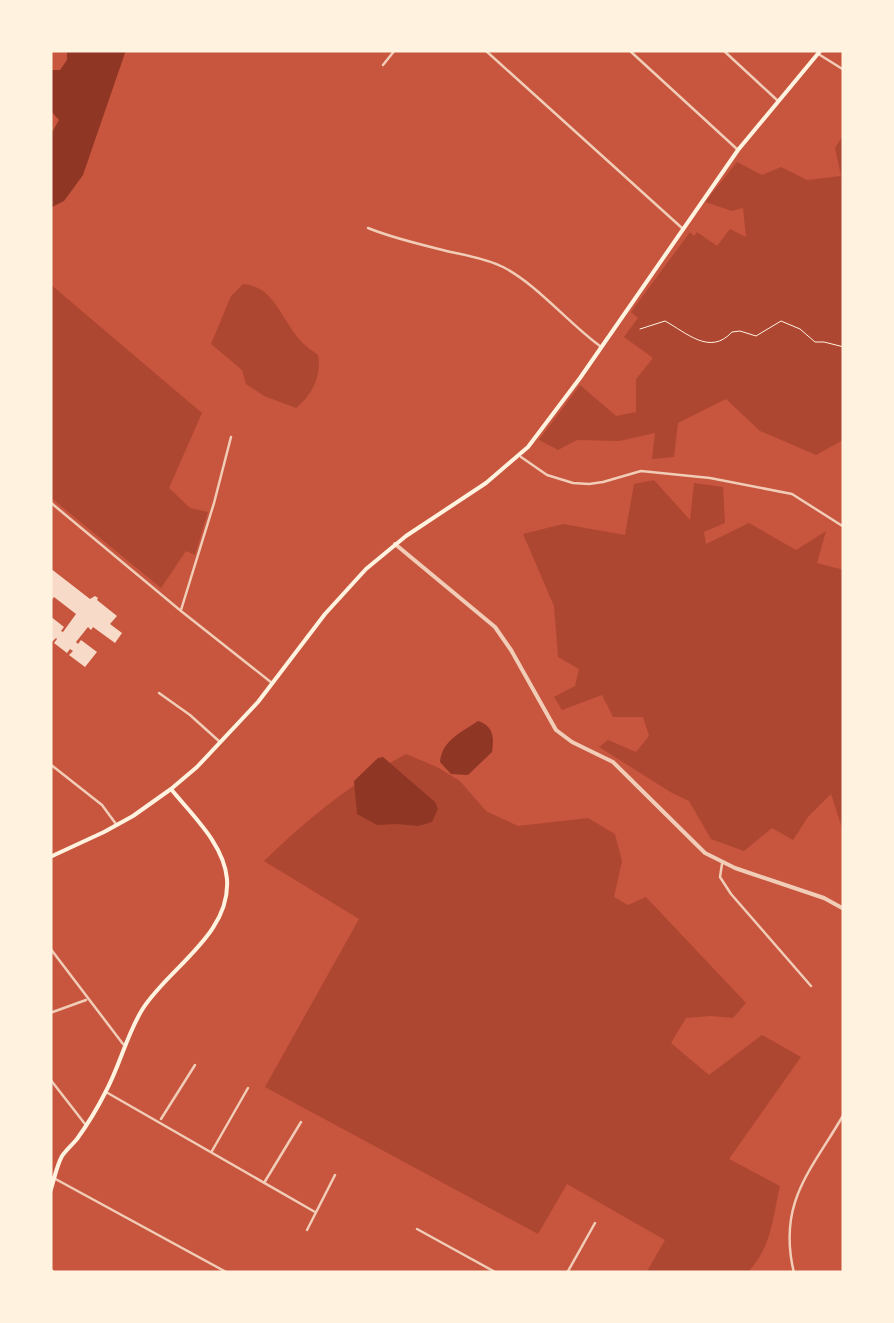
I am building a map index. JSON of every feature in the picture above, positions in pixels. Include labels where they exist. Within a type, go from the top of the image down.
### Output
[{"type":"main road","points":[[50,857],[117,825],[171,790],[222,743],[366,569],[520,455],[602,347],[738,150],[820,52]]},
{"type":"main road","points":[[50,1192],[52,1177],[106,1092],[145,1004],[182,966],[215,923],[226,894],[225,868],[215,844],[171,790]]},
{"type":"street","points":[[383,65],[396,50]]},
{"type":"street","points":[[484,50],[684,229]]},
{"type":"street","points":[[629,50],[738,150]]},
{"type":"street","points":[[723,50],[778,101]]},
{"type":"street","points":[[820,52],[844,70]]},
{"type":"street","points":[[368,228],[502,266],[602,347]]},
{"type":"street","points":[[180,611],[231,437]]},
{"type":"street","points":[[520,455],[547,476],[573,483],[603,482],[641,470],[792,494],[844,527]]},
{"type":"street","points":[[50,502],[273,684]]},
{"type":"street","points":[[395,544],[494,627],[556,730],[613,762],[695,844],[723,863],[844,908]]},
{"type":"street","points":[[159,694],[222,743]]},
{"type":"street","points":[[50,764],[102,806],[117,825]]},
{"type":"street","points":[[723,863],[723,884],[812,986]]},
{"type":"street","points":[[50,948],[124,1044]]},
{"type":"street","points":[[50,1013],[88,1000]]},
{"type":"street","points":[[160,1121],[195,1065]]},
{"type":"street","points":[[50,1079],[86,1126]]},
{"type":"street","points":[[211,1152],[248,1088]]},
{"type":"street","points":[[106,1092],[316,1212]]},
{"type":"street","points":[[794,1273],[790,1215],[800,1189],[844,1114]]},
{"type":"street","points":[[264,1183],[301,1122]]},
{"type":"street","points":[[307,1230],[336,1175]]},
{"type":"street","points":[[52,1177],[228,1273]]},
{"type":"street","points":[[567,1273],[595,1223]]},
{"type":"street","points":[[417,1228],[497,1273]]},
{"type":"street","points":[[50,1269],[56,1273]]},
{"type":"path","points":[[640,329],[665,322],[702,342],[717,343],[732,332],[756,336],[781,321],[800,329],[815,342],[844,347]]},
{"type":"shaded area","points":[[67,50],[126,50],[83,175],[64,201],[50,208],[50,136],[59,120],[50,110],[50,70],[60,70],[67,60]]},
{"type":"shaded area","points":[[844,134],[843,440],[816,455],[760,431],[726,399],[678,423],[674,457],[652,459],[655,433],[619,441],[577,440],[558,450],[539,440],[580,385],[616,416],[636,412],[636,379],[653,358],[624,337],[638,318],[631,312],[690,232],[694,236],[697,232],[717,246],[730,229],[746,237],[743,208],[732,211],[705,202],[737,162],[762,175],[781,167],[807,180],[841,176],[835,148]]},
{"type":"shaded area","points":[[50,284],[202,413],[169,488],[190,508],[208,512],[195,555],[186,551],[161,588],[50,497]]},
{"type":"shaded area","points":[[243,284],[262,290],[299,339],[318,355],[314,384],[296,408],[264,396],[246,384],[242,370],[211,344],[231,296]]},
{"type":"shaded area","points":[[654,480],[690,520],[694,483],[723,487],[725,523],[704,532],[706,544],[749,523],[796,550],[826,531],[817,563],[844,570],[844,834],[831,794],[808,817],[793,840],[772,828],[744,851],[711,839],[689,801],[599,747],[608,740],[636,752],[649,736],[643,717],[613,717],[602,695],[562,710],[554,697],[575,686],[579,669],[558,657],[554,606],[523,534],[563,524],[625,535],[634,484]]},
{"type":"shaded area","points":[[478,721],[492,733],[492,752],[468,775],[451,774],[440,762],[445,748]]},
{"type":"shaded area","points":[[406,754],[460,781],[486,811],[518,826],[588,818],[615,834],[622,861],[614,897],[628,905],[646,897],[746,1003],[733,1018],[686,1018],[671,1043],[709,1075],[762,1035],[801,1057],[729,1159],[780,1186],[766,1243],[747,1273],[646,1273],[665,1240],[567,1184],[538,1234],[265,1087],[359,919],[264,861],[331,802]]},
{"type":"shaded area","points":[[383,757],[435,802],[438,809],[432,822],[418,826],[377,825],[357,814],[354,781]]},
{"type":"building","points":[[50,568],[90,599],[98,598],[117,616],[110,624],[122,633],[115,643],[93,627],[88,627],[76,642],[81,640],[97,652],[85,667],[69,655],[73,651],[67,653],[54,643],[56,638],[50,641],[50,616],[64,627],[63,632],[76,614],[54,597],[50,602]]}]
